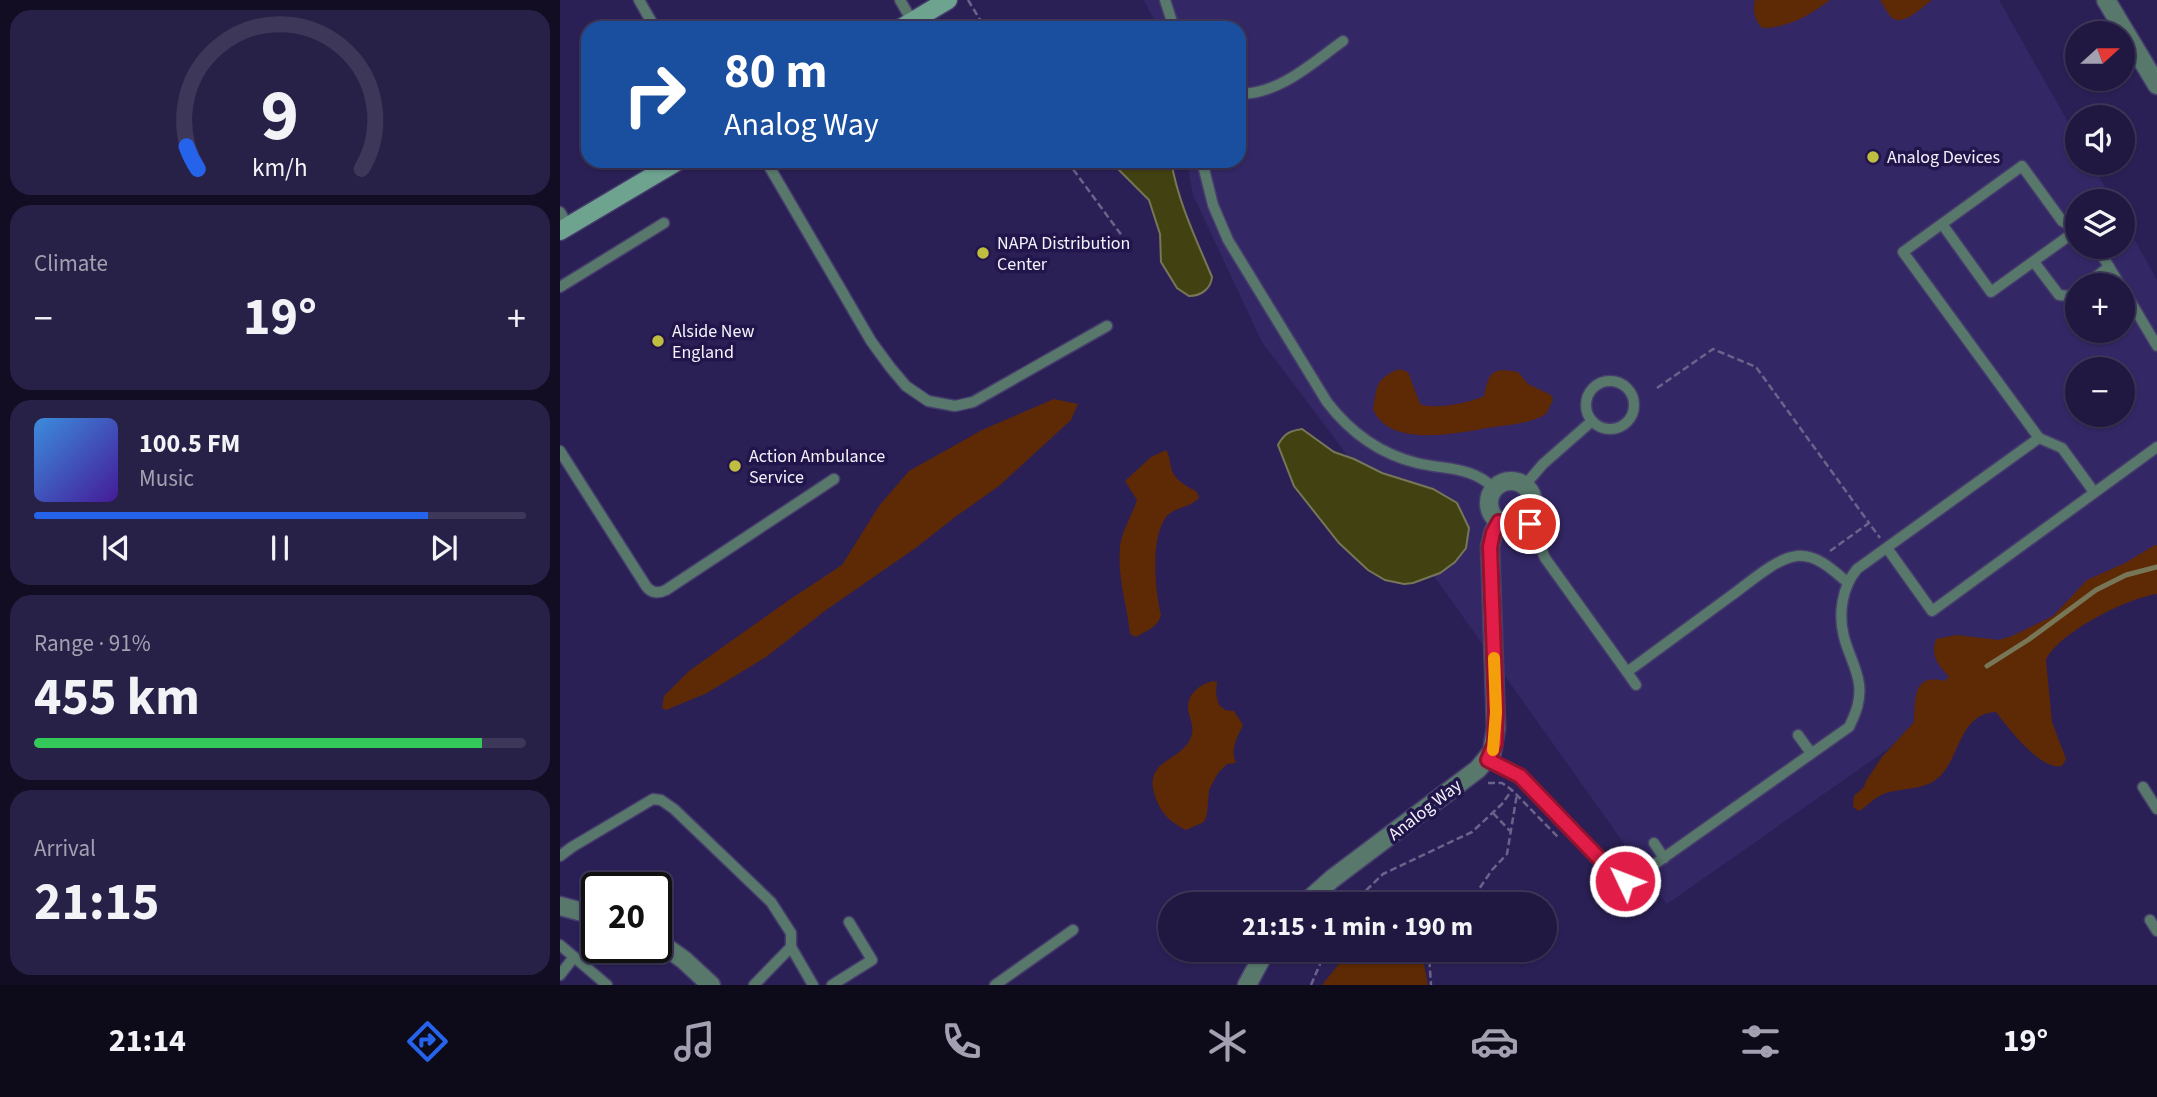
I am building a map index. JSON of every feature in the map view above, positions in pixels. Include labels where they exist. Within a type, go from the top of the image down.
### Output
[{"type":"street","points":[[914,21],[948,0]]},
{"type":"street","points":[[2106,0],[2157,85]]},
{"type":"street","points":[[563,223],[665,168]]},
{"type":"street","points":[[1505,480],[1516,480],[1525,485],[1533,499],[1533,509],[1527,519],[1511,525],[1499,522],[1489,507],[1494,488],[1505,480]]},
{"type":"street","points":[[1488,760],[1495,743],[1496,712],[1490,547],[1499,522]]},
{"type":"street","name":"Analog Way","points":[[1318,892],[1488,760]]},
{"type":"street","points":[[560,906],[581,912]]},
{"type":"street","points":[[672,951],[712,985]]},
{"type":"street","points":[[1247,985],[1259,962]]},
{"type":"lane","points":[[639,0],[651,21]]},
{"type":"lane","points":[[900,0],[906,21]]},
{"type":"lane","points":[[1168,1],[1172,21]]},
{"type":"lane","points":[[1246,93],[1279,85],[1343,41]]},
{"type":"lane","points":[[2065,223],[2022,166],[1903,252],[2039,438],[2062,448],[2094,492]]},
{"type":"lane","points":[[770,168],[871,341],[906,386],[928,401],[955,406],[973,402],[1107,326]]},
{"type":"lane","points":[[1204,168],[1213,205],[1228,240],[1327,402],[1341,419],[1366,440],[1394,456],[1474,473],[1494,488]]},
{"type":"lane","points":[[560,287],[664,223]]},
{"type":"lane","points":[[1942,224],[1991,292],[2065,239]]},
{"type":"lane","points":[[2104,259],[2113,273]]},
{"type":"lane","points":[[2034,262],[2059,295],[2065,296]]},
{"type":"lane","points":[[2101,273],[2109,267]]},
{"type":"lane","points":[[2135,309],[2157,346]]},
{"type":"lane","points":[[1613,381],[1628,390],[1633,400],[1633,409],[1625,423],[1617,428],[1604,428],[1592,421],[1586,405],[1596,385],[1613,381]]},
{"type":"lane","points":[[1525,485],[1543,464],[1592,421]]},
{"type":"lane","points":[[1488,760],[1520,776],[1620,880],[1631,881],[1849,727],[1859,706],[1860,685],[1841,622],[1848,583],[1857,569],[2039,438]]},
{"type":"lane","points":[[1887,548],[1932,611],[2157,447]]},
{"type":"lane","points":[[560,451],[646,586],[652,592],[658,593],[834,479]]},
{"type":"lane","points":[[1527,519],[1545,558],[1636,685]]},
{"type":"lane","points":[[1627,672],[1787,558],[1798,555],[1821,562],[1848,583]]},
{"type":"lane","points":[[1798,736],[1811,753]]},
{"type":"lane","points":[[2143,787],[2157,808]]},
{"type":"lane","points":[[560,856],[572,846],[653,799],[661,800],[674,808],[771,902],[790,933],[791,947],[813,985]]},
{"type":"lane","points":[[1654,843],[1664,858]]},
{"type":"lane","points":[[2150,920],[2157,931]]},
{"type":"lane","points":[[832,985],[872,960],[849,922]]},
{"type":"lane","points":[[995,985],[1073,930]]},
{"type":"lane","points":[[560,945],[607,985]]},
{"type":"lane","points":[[754,985],[791,947]]},
{"type":"lane","points":[[560,975],[575,957]]},
{"type":"path","points":[[968,0],[981,21]]},
{"type":"path","points":[[1072,168],[1131,248]]},
{"type":"path","points":[[1657,387],[1713,349],[1756,367],[1887,548]]},
{"type":"path","points":[[1821,562],[1829,552],[1869,523]]},
{"type":"path","points":[[1486,783],[1502,783],[1512,790],[1558,837]]},
{"type":"path","points":[[1364,892],[1383,874],[1472,832],[1493,813],[1512,790]]},
{"type":"path","points":[[1477,892],[1507,854],[1517,794]]},
{"type":"path","points":[[1493,813],[1511,832]]},
{"type":"path","points":[[1311,985],[1321,962]]},
{"type":"path","points":[[1429,962],[1431,985]]},
{"type":"shaded area","points":[[1144,0],[1999,0],[2065,117],[2065,175],[2098,175],[2106,189],[2065,189],[2065,259],[2135,259],[2135,241],[2157,280],[2157,560],[1667,904],[1363,476],[1262,342],[1193,195],[1188,168],[1246,168],[1246,21],[1154,21]]},
{"type":"shaded area","points":[[1755,0],[1830,0],[1798,20],[1781,26],[1762,28],[1755,15]]},
{"type":"shaded area","points":[[1880,0],[1932,0],[1911,16],[1900,20],[1890,16]]},
{"type":"shaded area","points":[[1117,168],[1172,168],[1183,206],[1212,277],[1210,285],[1198,295],[1189,296],[1177,288],[1161,262],[1160,234],[1149,200]]},
{"type":"shaded area","points":[[1399,369],[1408,372],[1420,404],[1426,406],[1452,405],[1484,396],[1490,377],[1502,370],[1518,372],[1528,384],[1551,395],[1553,400],[1546,414],[1527,422],[1446,434],[1410,434],[1394,430],[1382,422],[1373,409],[1378,384],[1385,376]]},
{"type":"shaded area","points":[[1054,399],[1078,404],[1071,420],[999,486],[826,610],[766,657],[707,693],[666,710],[662,708],[664,696],[689,671],[842,565],[879,506],[909,471],[982,430]]},
{"type":"shaded area","points":[[1302,429],[1334,452],[1382,473],[1433,489],[1457,503],[1469,528],[1466,548],[1455,562],[1440,573],[1404,584],[1385,580],[1368,570],[1339,543],[1294,486],[1278,445],[1287,434]]},
{"type":"shaded area","points":[[1166,450],[1175,476],[1197,492],[1199,498],[1169,514],[1161,527],[1155,565],[1161,615],[1154,626],[1136,637],[1130,634],[1119,558],[1121,541],[1137,500],[1125,481],[1151,457]]},
{"type":"shaded area","points":[[2155,545],[2157,594],[2129,602],[2078,628],[2053,650],[2046,660],[2052,722],[2066,759],[2062,766],[2054,766],[2035,755],[1996,712],[1974,720],[1961,738],[1946,770],[1932,782],[1882,794],[1859,811],[1853,807],[1854,796],[1864,787],[1882,757],[1914,722],[1916,696],[1921,684],[1934,679],[1944,681],[1949,677],[1936,660],[1936,639],[1956,635],[1999,640],[2012,636],[2053,616],[2087,580],[2125,563]]},
{"type":"shaded area","points":[[1217,682],[1219,705],[1225,710],[1234,711],[1243,725],[1234,748],[1236,763],[1227,764],[1218,773],[1209,790],[1204,822],[1186,830],[1172,821],[1161,809],[1153,785],[1154,775],[1188,743],[1192,734],[1188,707],[1190,697],[1204,684]]},
{"type":"shaded area","points":[[1340,962],[1424,962],[1428,985],[1322,985]]},
{"type":"waterway","points":[[1987,666],[2028,640],[2096,590],[2126,575],[2157,567]]},
{"type":"slow traffic","points":[[1493,750],[1496,712],[1494,658]]},
{"type":"place","name":"Analog Devices","points":[[1873,157]]},
{"type":"place","name":"NAPA Distribution Center","points":[[983,253]]},
{"type":"place","name":"Alside New England","points":[[658,341]]},
{"type":"place","name":"Action Ambulance Service","points":[[735,466]]},
{"type":"route","points":[[1530,524],[1527,519],[1511,525],[1499,522],[1490,547],[1496,712],[1495,743],[1488,760],[1520,776],[1620,880],[1625,881]]}]
